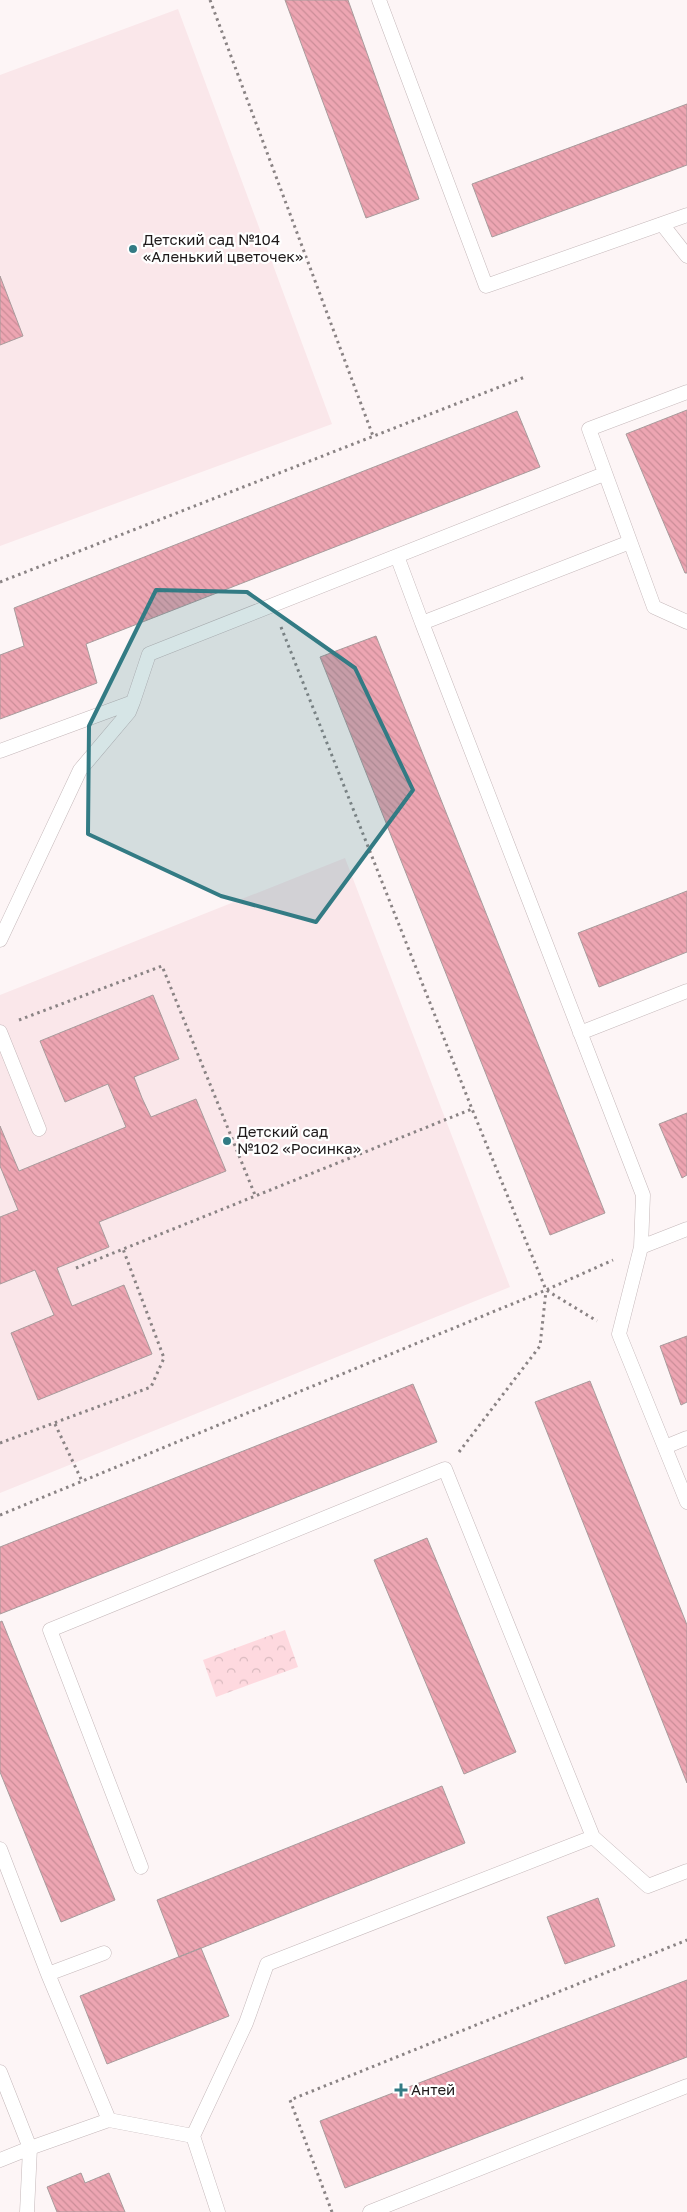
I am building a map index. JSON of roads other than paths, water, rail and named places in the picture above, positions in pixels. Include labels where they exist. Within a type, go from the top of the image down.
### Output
[{"type":"lane","points":[[379,0],[486,286],[687,214]]},
{"type":"lane","points":[[662,224],[687,256]]},
{"type":"lane","points":[[687,392],[589,428],[604,474],[654,607],[687,622]]},
{"type":"lane","points":[[0,940],[80,770],[129,712],[149,654],[604,474]]},
{"type":"lane","points":[[422,623],[630,542]]},
{"type":"lane","points":[[397,556],[643,1195],[641,1247],[619,1334],[687,1502]]},
{"type":"lane","points":[[0,751],[133,702]]},
{"type":"lane","points":[[580,1033],[687,991]]},
{"type":"lane","points":[[1,1034],[39,1129]]},
{"type":"lane","points":[[641,1247],[687,1229]]},
{"type":"lane","points":[[665,1447],[687,1438]]},
{"type":"lane","points":[[142,1867],[50,1630],[445,1470],[593,1837],[648,1886],[687,1871]]},
{"type":"lane","points":[[218,2212],[193,2136],[246,2023],[267,1964],[593,1837]]},
{"type":"lane","points":[[0,1849],[48,1974],[109,2120]]},
{"type":"lane","points":[[48,1974],[104,1953]]},
{"type":"lane","points":[[0,2072],[30,2148],[27,2212]]},
{"type":"lane","points":[[370,2212],[687,2086]]},
{"type":"lane","points":[[0,2160],[109,2120],[193,2136]]},
{"type":"place","name":"Детский сад №104 «Аленький цветочек»","points":[[133,249]]},
{"type":"place","name":"Детский сад №102 «Росинка»","points":[[227,1141]]},
{"type":"place","name":"Антей","points":[[401,2090]]}]
